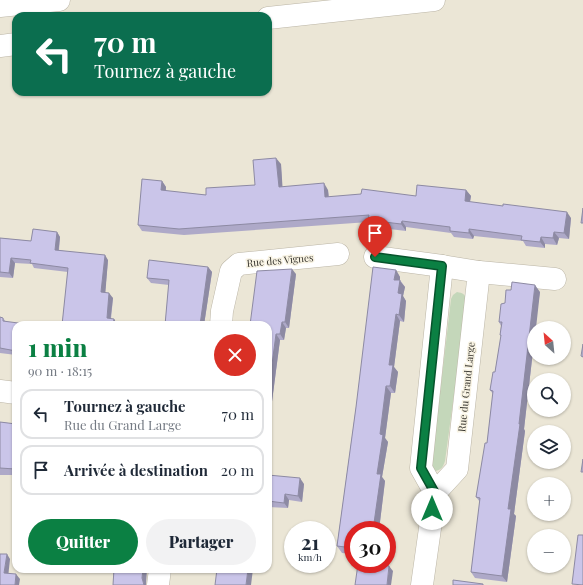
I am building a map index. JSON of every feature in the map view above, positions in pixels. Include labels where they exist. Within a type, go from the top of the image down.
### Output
[{"type":"main road","points":[[0,6],[59,0]]},
{"type":"main road","points":[[272,18],[434,0]]},
{"type":"main road","points":[[0,46],[12,44]]},
{"type":"main road","name":"Rue des Vignes","points":[[221,321],[231,271],[239,264],[338,254]]},
{"type":"main road","points":[[375,257],[479,272],[555,279]]},
{"type":"main road","points":[[422,585],[435,493],[421,468],[442,266]]},
{"type":"main road","name":"Rue du Grand Large","points":[[435,493],[457,469],[479,272]]},
{"type":"main road","points":[[0,391],[12,392]]},
{"type":"main road","points":[[158,585],[160,573]]},
{"type":"green space","points":[[457,292],[463,294],[467,299],[445,461],[442,468],[436,471],[432,467],[432,462],[451,299]]},
{"type":"building","points":[[276,158],[279,187],[324,183],[325,197],[361,194],[362,189],[416,196],[417,185],[466,190],[465,201],[567,212],[564,233],[554,232],[553,238],[541,237],[540,242],[521,240],[522,236],[469,229],[469,233],[450,231],[450,227],[402,221],[401,224],[368,220],[369,215],[179,229],[138,225],[142,179],[162,181],[161,190],[206,195],[206,188],[255,185],[253,160]]},
{"type":"building","points":[[583,208],[583,223],[581,223]]},
{"type":"building","points":[[33,229],[57,232],[55,250],[105,255],[101,292],[109,293],[107,318],[114,319],[114,321],[62,321],[68,268],[30,263],[31,260],[11,258],[9,273],[0,272],[0,238],[31,241]]},
{"type":"building","points":[[149,260],[208,267],[201,321],[165,321],[169,280],[147,278]]},
{"type":"building","points":[[373,267],[396,270],[394,280],[400,280],[398,293],[402,294],[399,315],[396,314],[389,365],[393,365],[390,386],[386,386],[380,434],[383,435],[377,474],[381,474],[374,521],[344,521],[344,547],[337,546]]},
{"type":"building","points":[[292,269],[285,322],[282,322],[280,334],[276,334],[272,364],[272,321],[251,321],[257,271]]},
{"type":"building","points":[[512,282],[535,285],[531,321],[527,321],[527,354],[520,424],[508,509],[511,509],[502,576],[471,572],[480,498],[476,497],[485,443],[487,443],[493,391],[490,390],[493,372],[495,372],[501,335],[502,322],[499,322],[501,304],[505,303],[506,290],[511,290]]},
{"type":"building","points":[[0,317],[3,318],[3,321],[12,322],[12,350],[0,348]]},
{"type":"building","points":[[583,344],[583,357],[581,356]]},
{"type":"building","points":[[0,422],[12,424],[12,469],[0,468]]},
{"type":"building","points":[[583,459],[583,472],[581,472]]},
{"type":"building","points":[[272,475],[300,478],[298,496],[285,494],[284,503],[272,502]]},
{"type":"building","points":[[578,535],[583,535],[583,585],[572,584]]},
{"type":"building","points":[[0,554],[7,554],[4,573],[16,574],[15,585],[0,585]]},
{"type":"building","points":[[114,573],[143,573],[144,585],[113,585]]},
{"type":"building","points":[[216,573],[248,573],[246,585],[215,585]]},
{"type":"building","points":[[357,573],[388,573],[387,585],[355,585]]},
{"type":"building","points":[[453,580],[483,584],[483,585],[453,585]]},
{"type":"route","points":[[375,257],[442,266],[421,468],[435,493],[432,509]]}]
